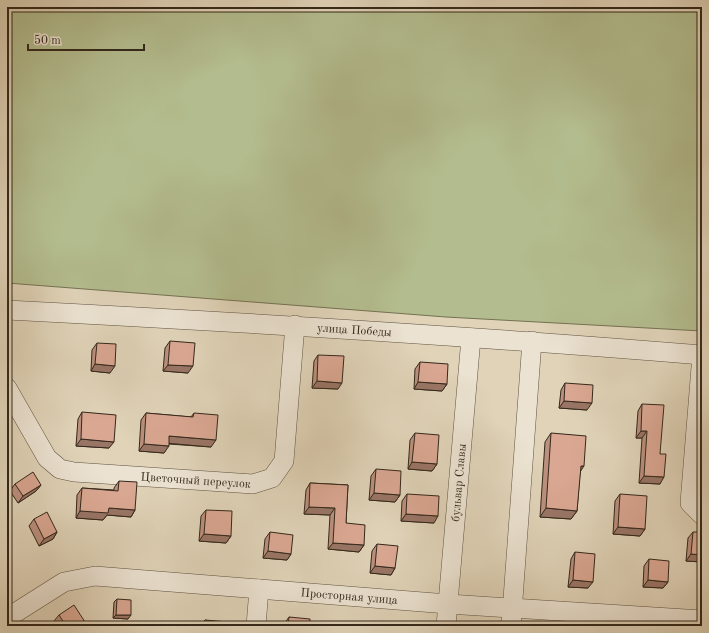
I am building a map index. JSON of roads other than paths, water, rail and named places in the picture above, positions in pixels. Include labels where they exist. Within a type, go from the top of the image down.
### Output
[{"type":"street","name":"улица Победы","points":[[7,310],[295,325],[532,341],[702,355]]},
{"type":"street","name":"Цветочный переулок","points":[[7,388],[47,458],[60,469],[74,472],[253,484],[272,478],[284,461],[295,325]]},
{"type":"street","name":"бульвар Славы","points":[[446,626],[471,338]]},
{"type":"street","points":[[511,617],[532,341]]},
{"type":"street","points":[[702,355],[690,503],[702,515]]},
{"type":"street","name":"Просторная улица","points":[[7,618],[64,582],[95,576],[448,604],[511,617],[702,620]]},
{"type":"street","points":[[256,626],[259,589]]}]
